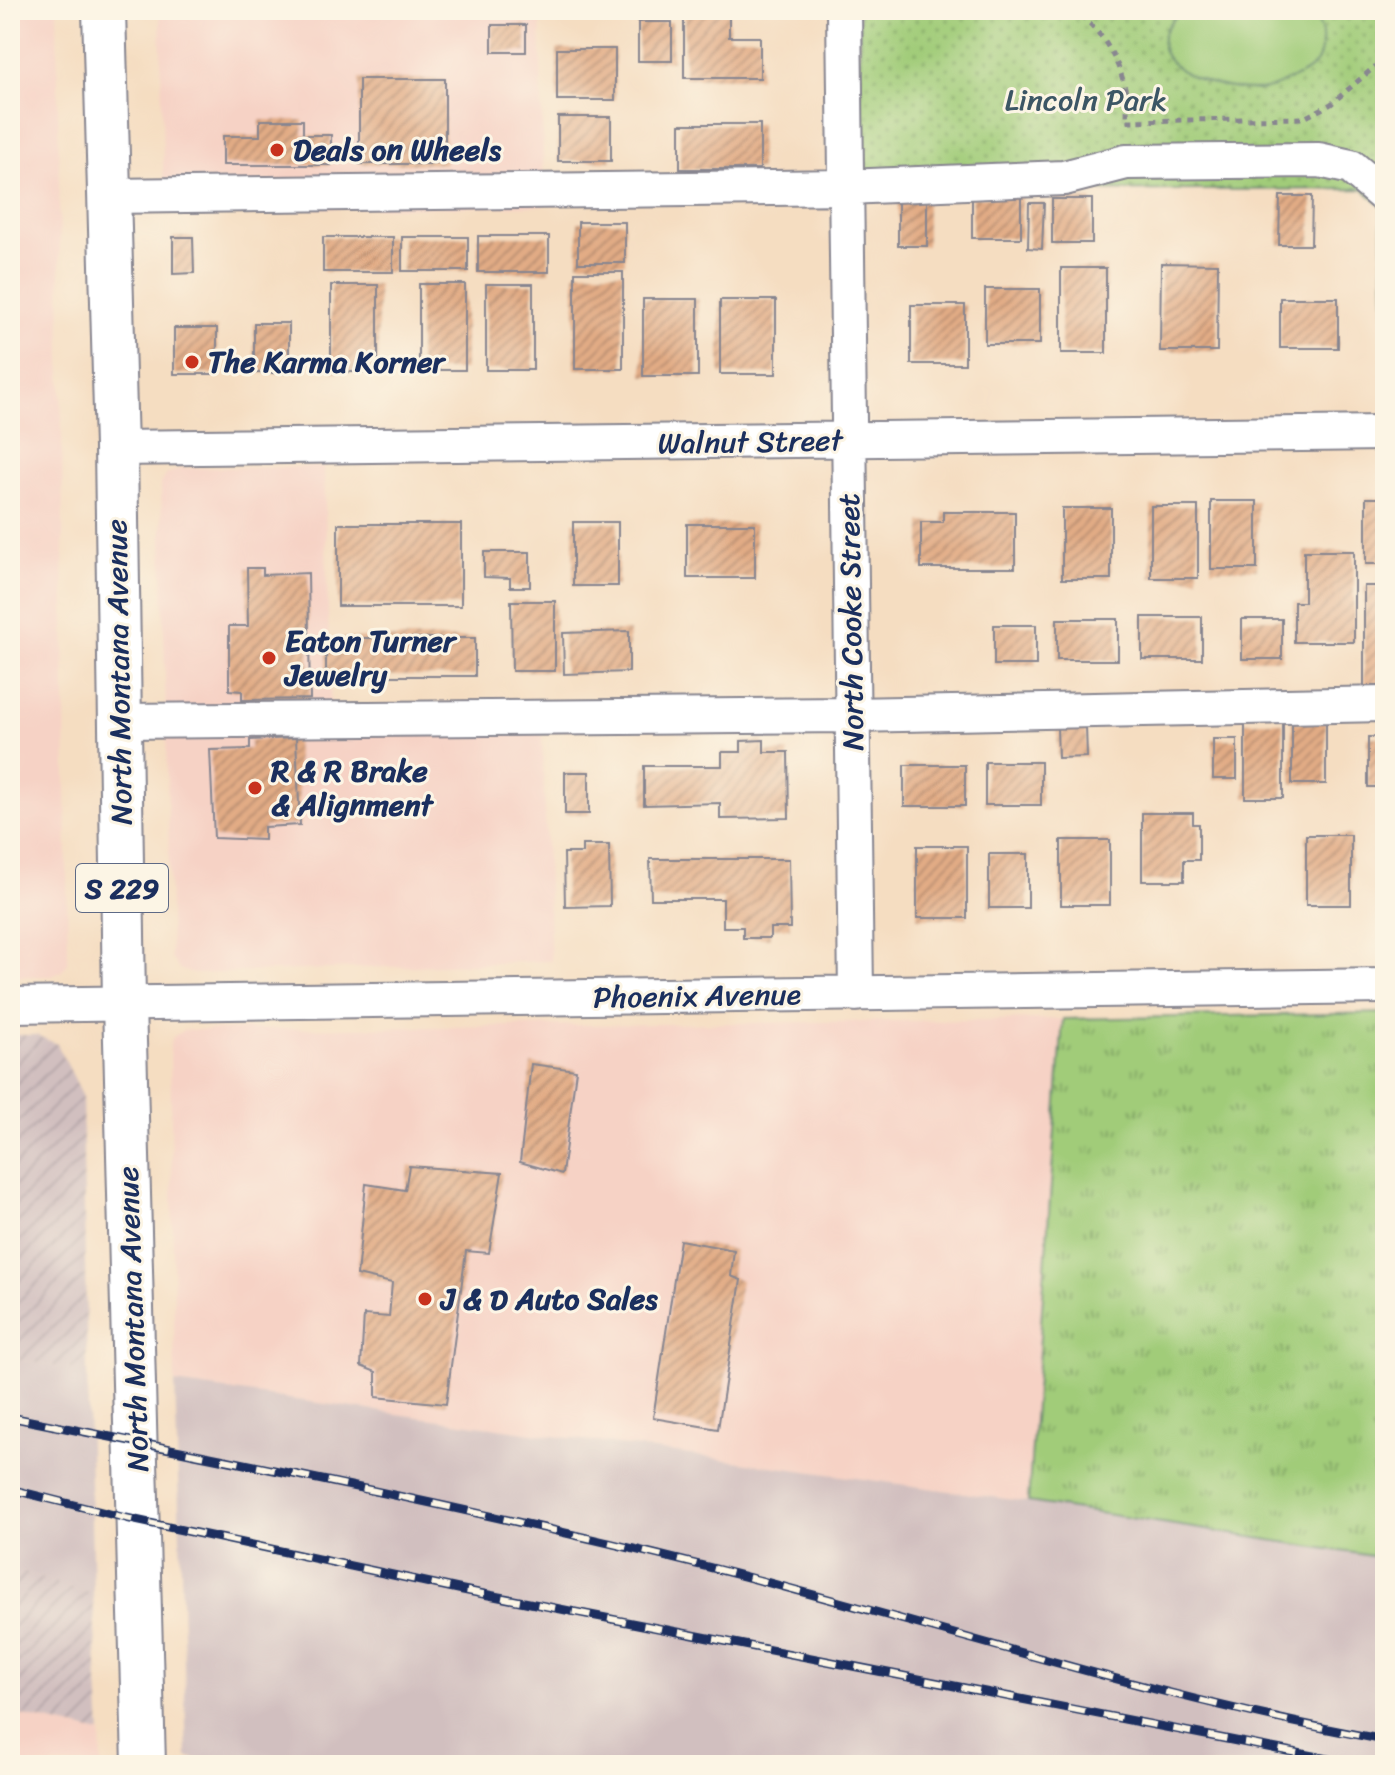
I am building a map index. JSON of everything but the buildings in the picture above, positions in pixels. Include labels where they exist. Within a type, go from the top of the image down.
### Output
[{"type":"main road","name":"North Montana Avenue","points":[[104,10],[116,448],[124,1003],[144,1765]]},
{"type":"street","name":"North Cooke Street","points":[[844,10],[856,994]]},
{"type":"street","points":[[108,196],[846,187],[1064,178],[1126,162],[1319,160],[1351,167],[1385,196]]},
{"type":"street","name":"Walnut Street","points":[[116,448],[1385,433]]},
{"type":"street","points":[[120,721],[852,715],[1385,704]]},
{"type":"street","name":"Phoenix Avenue","points":[[10,1005],[1385,986]]},
{"type":"path","points":[[1070,10],[1082,12],[1108,48],[1126,90],[1127,121],[1304,118],[1331,104],[1385,58]]},
{"type":"path","points":[[1379,10],[1385,16]]},
{"type":"shaded area","points":[[10,10],[57,10],[68,963],[62,971],[52,976],[10,976]]},
{"type":"shaded area","points":[[160,10],[540,10],[544,206],[164,210]]},
{"type":"shaded area","points":[[324,467],[331,719],[541,717],[551,961],[194,974],[179,969],[171,958],[161,484],[167,474],[182,468]]},
{"type":"shaded area","points":[[1063,1019],[1028,1502],[175,1383],[170,1044],[173,1037],[184,1030]]},
{"type":"shaded area","points":[[10,1035],[36,1035],[57,1044],[82,1094],[87,1372],[10,1358]]},
{"type":"shaded area","points":[[10,1358],[87,1372],[93,1594],[10,1568]]},
{"type":"shaded area","points":[[175,1383],[1028,1502],[1385,1558],[1385,1765],[229,1765],[187,1757]]},
{"type":"shaded area","points":[[10,1568],[93,1594],[101,1733],[10,1713]]},
{"type":"shaded area","points":[[10,1713],[101,1733],[102,1765],[10,1765]]},
{"type":"green space","name":"Lincoln Park","points":[[859,10],[1385,10],[1385,328],[1381,206],[1363,189],[862,192]]},
{"type":"green space","points":[[1186,10],[1212,10],[1241,19],[1263,10],[1308,10],[1321,30],[1318,59],[1304,73],[1266,89],[1236,89],[1198,79],[1169,59],[1163,46],[1165,31],[1176,16]]},
{"type":"green space","points":[[1385,1013],[1385,1558],[1028,1502],[1063,1019]]},
{"type":"railway","points":[[10,1417],[358,1487],[618,1545],[789,1588],[1213,1704],[1385,1740]]},
{"type":"railway","points":[[10,1489],[126,1518],[463,1590],[1359,1765]]},
{"type":"place","name":"Deals on Wheels","points":[[277,150]]},
{"type":"place","name":"The Karma Korner","points":[[192,362]]},
{"type":"place","name":"Eaton Turner Jewelry","points":[[269,658]]},
{"type":"place","name":"R & R Brake & Alignment","points":[[255,788]]},
{"type":"place","name":"J & D Auto Sales","points":[[425,1299]]}]
